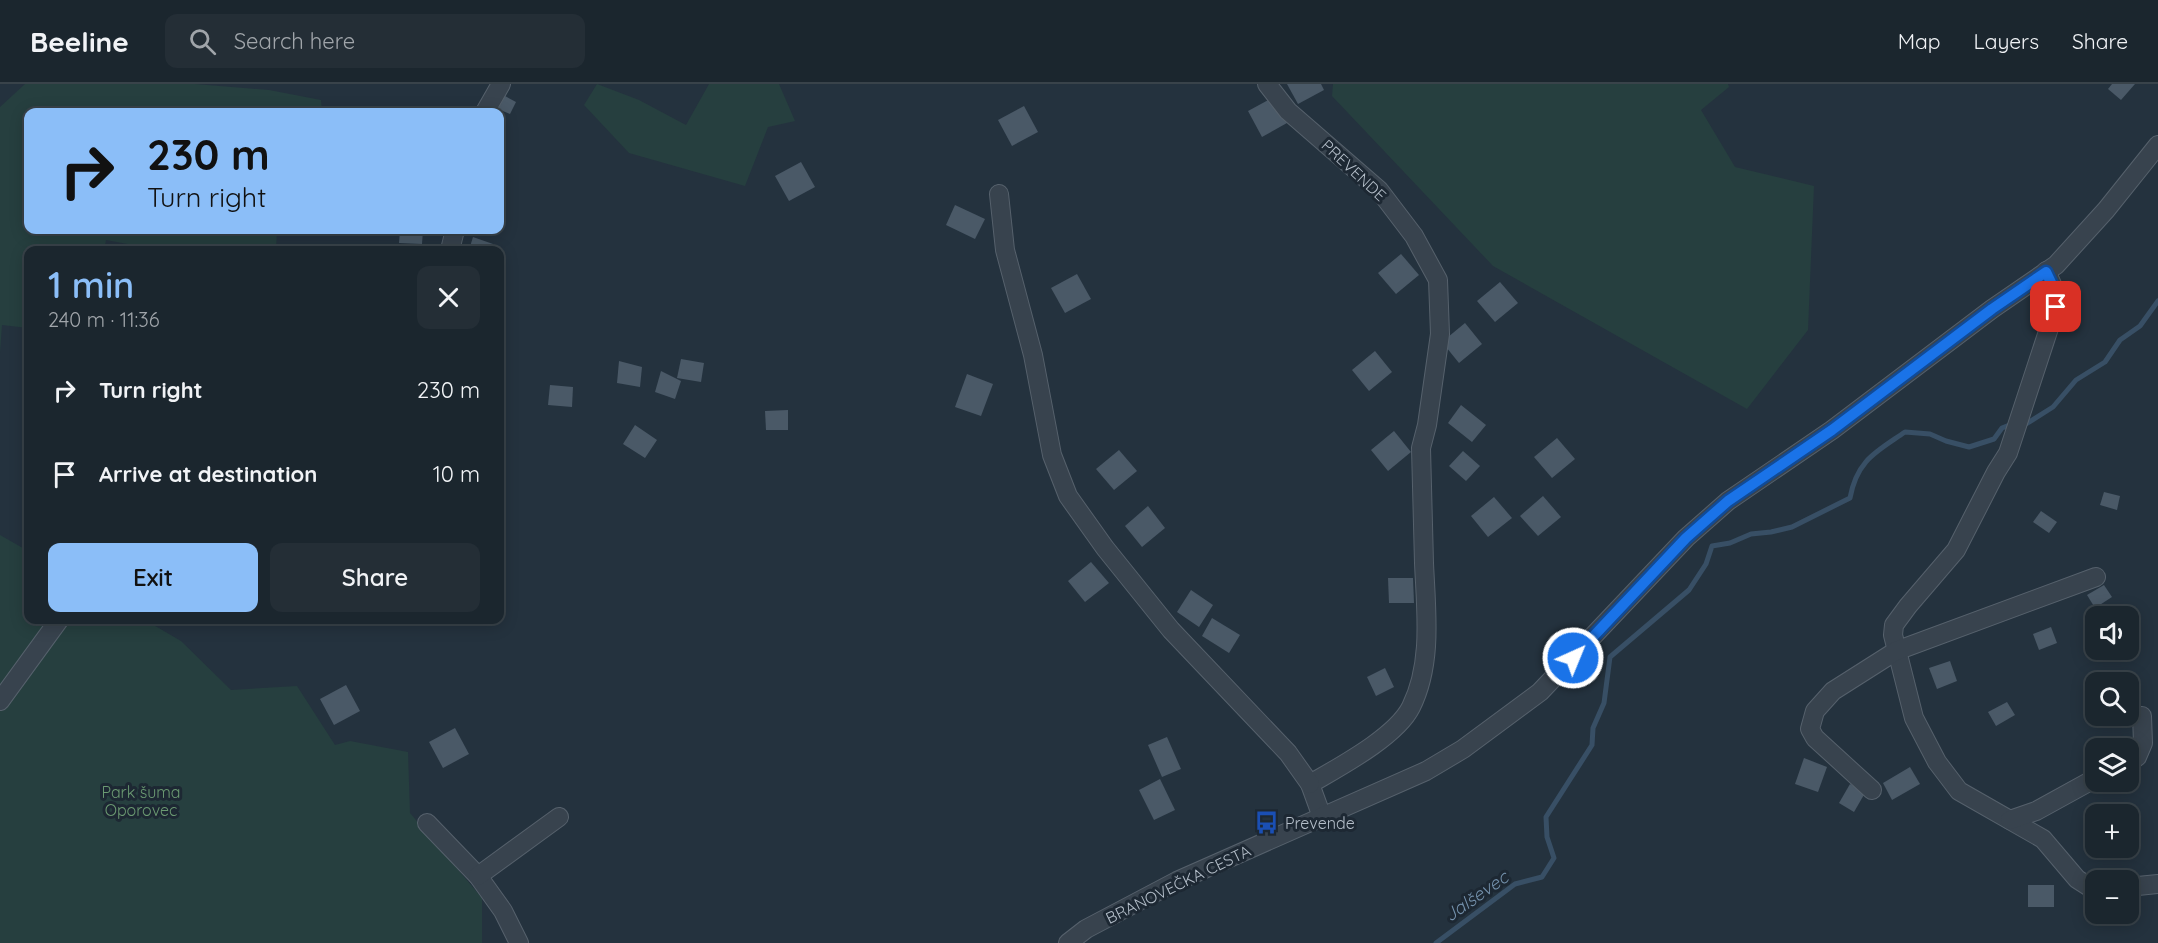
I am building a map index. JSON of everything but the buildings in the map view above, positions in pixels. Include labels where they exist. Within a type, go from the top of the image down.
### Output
[{"type":"street","points":[[486,108],[501,84]]},
{"type":"street","name":"PREVENDE","points":[[1267,84],[1288,111],[1379,190],[1414,236],[1437,280],[1440,334],[1427,425],[1420,448],[1426,617],[1425,666],[1410,708],[1388,734],[1353,759],[1310,784]]},
{"type":"street","name":"BRANOVEČKA CESTA","points":[[1068,943],[1086,929],[1177,881],[1426,771],[1463,749],[1540,692],[1686,538],[1728,501],[1832,430],[1992,309],[2056,265],[2106,210],[2158,145]]},
{"type":"street","points":[[999,194],[1005,250],[1033,355],[1052,454],[1068,496],[1105,548],[1171,630],[1288,753],[1310,784],[1322,817]]},
{"type":"street","points":[[2046,272],[2055,291],[2056,307],[2008,453],[1956,550],[1894,624],[1893,635],[1914,718],[1937,762],[1959,791],[2043,839],[2077,879],[2085,884]]},
{"type":"street","points":[[1872,790],[1815,738],[1810,729],[1815,711],[1833,691],[1896,651],[2096,577]]},
{"type":"street","points":[[0,700],[56,624]]},
{"type":"street","points":[[2139,752],[2143,743],[2142,716]]},
{"type":"street","points":[[2010,820],[2036,811],[2085,784]]},
{"type":"street","points":[[478,876],[559,817]]},
{"type":"street","points":[[427,823],[478,876],[503,911],[519,943]]},
{"type":"street","points":[[2139,886],[2158,884]]},
{"type":"green space","points":[[25,84],[195,84],[269,90],[321,100],[322,108],[24,108],[24,234],[277,234],[276,246],[138,246],[106,240],[105,246],[24,246],[24,328],[2,325],[0,353],[0,107]]},
{"type":"green space","points":[[597,84],[639,100],[686,125],[709,84],[779,84],[795,121],[768,127],[745,186],[629,153],[584,105]]},
{"type":"green space","points":[[1333,84],[1728,84],[1729,87],[1701,110],[1735,167],[1814,186],[1808,330],[1747,409],[1493,266],[1332,96]]},
{"type":"green space","name":"Park šuma Oporovec","points":[[0,535],[24,549],[24,624],[152,624],[181,641],[231,690],[297,686],[335,745],[350,741],[408,752],[410,813],[482,898],[482,943],[0,943]]},
{"type":"waterway","name":"Jalševec","points":[[2026,424],[2053,407],[2076,380],[2105,362],[2120,340],[2140,326],[2158,301]]},
{"type":"waterway","name":"Jalševec","points":[[1436,943],[1515,884],[1542,877],[1554,858],[1547,837],[1546,817],[1592,745],[1593,728],[1604,703],[1610,657],[1689,590],[1706,564],[1712,546],[1730,543],[1751,534],[1792,527],[1850,498],[1857,474],[1869,458],[1905,432],[1930,434],[1969,447],[1994,439],[2002,428],[2012,424]]},
{"type":"place","name":"Prevende","points":[[1267,823]]},
{"type":"route","points":[[1573,658],[1686,538],[1728,501],[1832,430],[1992,309],[2046,272],[2055,291],[2056,307]]}]
